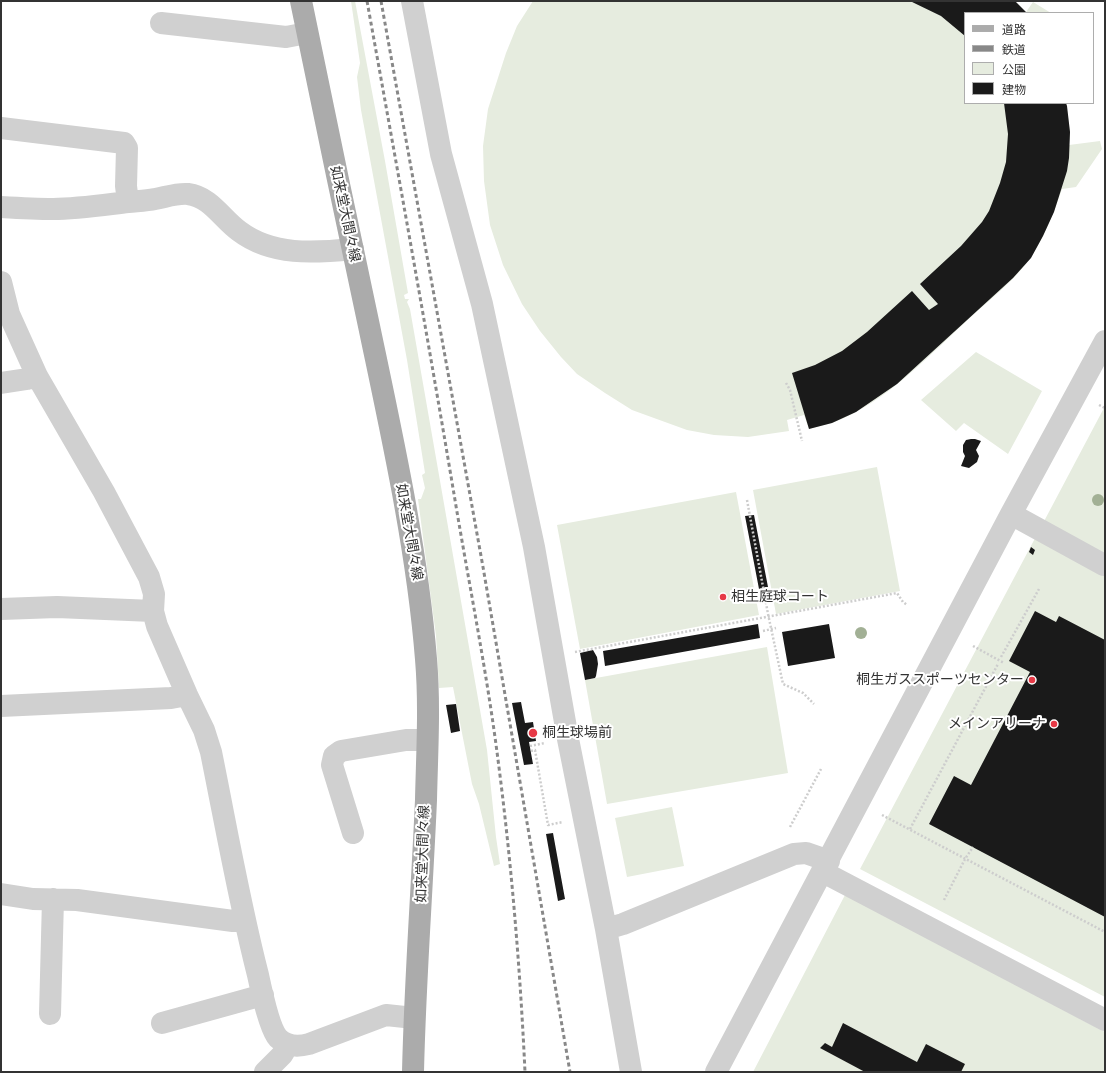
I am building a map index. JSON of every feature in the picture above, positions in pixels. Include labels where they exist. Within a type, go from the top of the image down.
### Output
[{"type":"main road","name":"如来堂大間々線","points":[[301,1],[383,391],[413,553],[426,661],[427,740],[421,910],[414,1018],[413,1072]]},
{"type":"street","points":[[412,1],[441,154],[473,265],[534,547],[568,739],[606,928],[631,1072]]},
{"type":"street","points":[[161,23],[286,36],[307,33]]},
{"type":"street","points":[[1,128],[124,143],[127,148],[126,186],[128,202]]},
{"type":"street","points":[[1,207],[54,209],[128,202],[181,194],[194,196],[209,203],[242,234],[258,243],[289,251],[334,251],[352,249]]},
{"type":"street","points":[[1,282],[8,314],[37,376],[104,492],[149,577],[154,594],[153,611],[157,626],[204,730],[211,752],[244,921],[274,1031],[279,1039],[288,1045],[298,1047],[386,1015],[398,1015],[414,1018]]},
{"type":"street","points":[[716,1072],[826,867],[1011,514],[1105,341]]},
{"type":"street","points":[[1,382],[27,379],[37,376]]},
{"type":"street","points":[[1011,514],[1104,565]]},
{"type":"street","points":[[1,609],[57,607],[153,611]]},
{"type":"street","points":[[1,706],[171,698],[187,695]]},
{"type":"street","points":[[353,833],[332,765],[334,756],[341,751],[406,740],[427,740]]},
{"type":"street","points":[[606,928],[623,924],[794,854],[806,853],[826,867],[1105,1020]]},
{"type":"street","points":[[1,894],[130,906],[233,922],[244,921]]},
{"type":"street","points":[[50,1014],[53,899]]},
{"type":"street","points":[[162,1023],[263,995]]},
{"type":"street","points":[[265,1072],[282,1055],[288,1045]]},
{"type":"path","points":[[786,383],[790,390],[802,441]]},
{"type":"path","points":[[1100,405],[1105,408]]},
{"type":"path","points":[[746,500],[783,684],[803,693],[814,704]]},
{"type":"path","points":[[1001,657],[1039,589]]},
{"type":"path","points":[[571,653],[897,593],[902,602],[907,605]]},
{"type":"path","points":[[763,631],[776,628]]},
{"type":"path","points":[[973,646],[1004,663]]},
{"type":"path","points":[[910,830],[998,664]]},
{"type":"path","points":[[530,746],[537,744]]},
{"type":"path","points":[[531,751],[535,750],[548,825],[564,822]]},
{"type":"path","points":[[790,827],[821,769]]},
{"type":"path","points":[[882,815],[1105,932]]},
{"type":"path","points":[[944,900],[965,859],[973,847]]},
{"type":"green space","points":[[351,1],[355,1],[385,161],[408,293],[404,295],[405,299],[409,299],[407,302],[410,309],[487,750],[500,864],[494,866],[479,804],[472,784],[453,687],[439,688],[436,636],[418,499],[421,499],[425,488],[422,475],[425,473],[407,360],[361,110],[357,77],[360,63]]},
{"type":"green space","points":[[533,1],[1015,1],[1026,12],[964,12],[964,104],[1066,104],[1070,132],[1069,145],[1100,141],[1102,149],[1076,187],[1062,189],[1041,241],[1031,257],[1018,273],[1004,288],[924,361],[872,403],[832,423],[809,429],[804,415],[787,420],[789,431],[748,437],[714,435],[687,430],[632,410],[577,374],[540,331],[522,304],[503,265],[490,225],[484,181],[483,146],[488,109],[506,53],[517,26]]},
{"type":"green space","points":[[1033,2],[1049,12],[1026,12]]},
{"type":"green space","points":[[976,352],[1042,391],[1008,454],[964,423],[956,431],[921,400]]},
{"type":"green space","name":"桐生ガススポーツセンター","points":[[1105,406],[1105,997],[860,869]]},
{"type":"green space","points":[[877,467],[900,591],[776,614],[753,490]]},
{"type":"green space","points":[[736,492],[759,615],[580,649],[557,525]]},
{"type":"green space","points":[[767,647],[788,773],[607,804],[585,680]]},
{"type":"green space","points":[[672,807],[684,866],[627,877],[615,818]]},
{"type":"green space","points":[[845,895],[1105,1032],[1105,1072],[753,1072]]},
{"type":"building","points":[[910,1],[1015,1],[1026,12],[964,12],[964,35],[941,16]]},
{"type":"building","points":[[1004,104],[1066,104],[1070,132],[1067,171],[1054,212],[1031,258],[1013,278],[897,384],[856,412],[832,423],[809,429],[792,373],[815,365],[842,351],[867,332],[912,291],[929,310],[938,304],[920,284],[961,246],[982,222],[989,211],[1000,183],[1006,162],[1008,134]]},
{"type":"building","points":[[971,439],[981,441],[976,450],[979,456],[977,462],[969,468],[961,466],[965,456],[963,452],[963,445],[966,440]]},
{"type":"building","points":[[754,515],[768,587],[759,589],[745,516]]},
{"type":"building","points":[[1031,547],[1035,550],[1033,555],[1029,552]]},
{"type":"building","name":"メインアリーナ","points":[[1035,611],[1056,622],[1059,616],[1105,640],[1105,917],[929,824],[954,776],[971,785],[1030,672],[1009,661]]},
{"type":"building","points":[[758,624],[760,638],[605,666],[603,651]]},
{"type":"building","points":[[829,624],[835,658],[788,666],[782,632]]},
{"type":"building","points":[[593,650],[597,657],[598,664],[596,676],[595,678],[585,680],[580,653]]},
{"type":"building","points":[[521,702],[525,723],[533,722],[536,741],[529,742],[533,764],[524,765],[512,703]]},
{"type":"building","points":[[456,704],[460,731],[451,733],[446,705]]},
{"type":"building","points":[[553,833],[565,899],[558,901],[546,834]]},
{"type":"building","points":[[843,1023],[917,1062],[926,1044],[965,1064],[961,1072],[865,1072],[820,1048],[825,1043],[832,1047]]},
{"type":"railway","points":[[367,1],[423,312],[493,720],[511,872],[518,952],[525,1072]]},
{"type":"railway","points":[[381,1],[483,567],[570,1072]]},
{"type":"place","name":"相生庭球コート","points":[[723,597]]},
{"type":"place","name":"桐生ガススポーツセンター","points":[[1032,680]]},
{"type":"place","name":"メインアリーナ","points":[[1054,724]]},
{"type":"place","name":"桐生球場前","points":[[533,733]]}]
